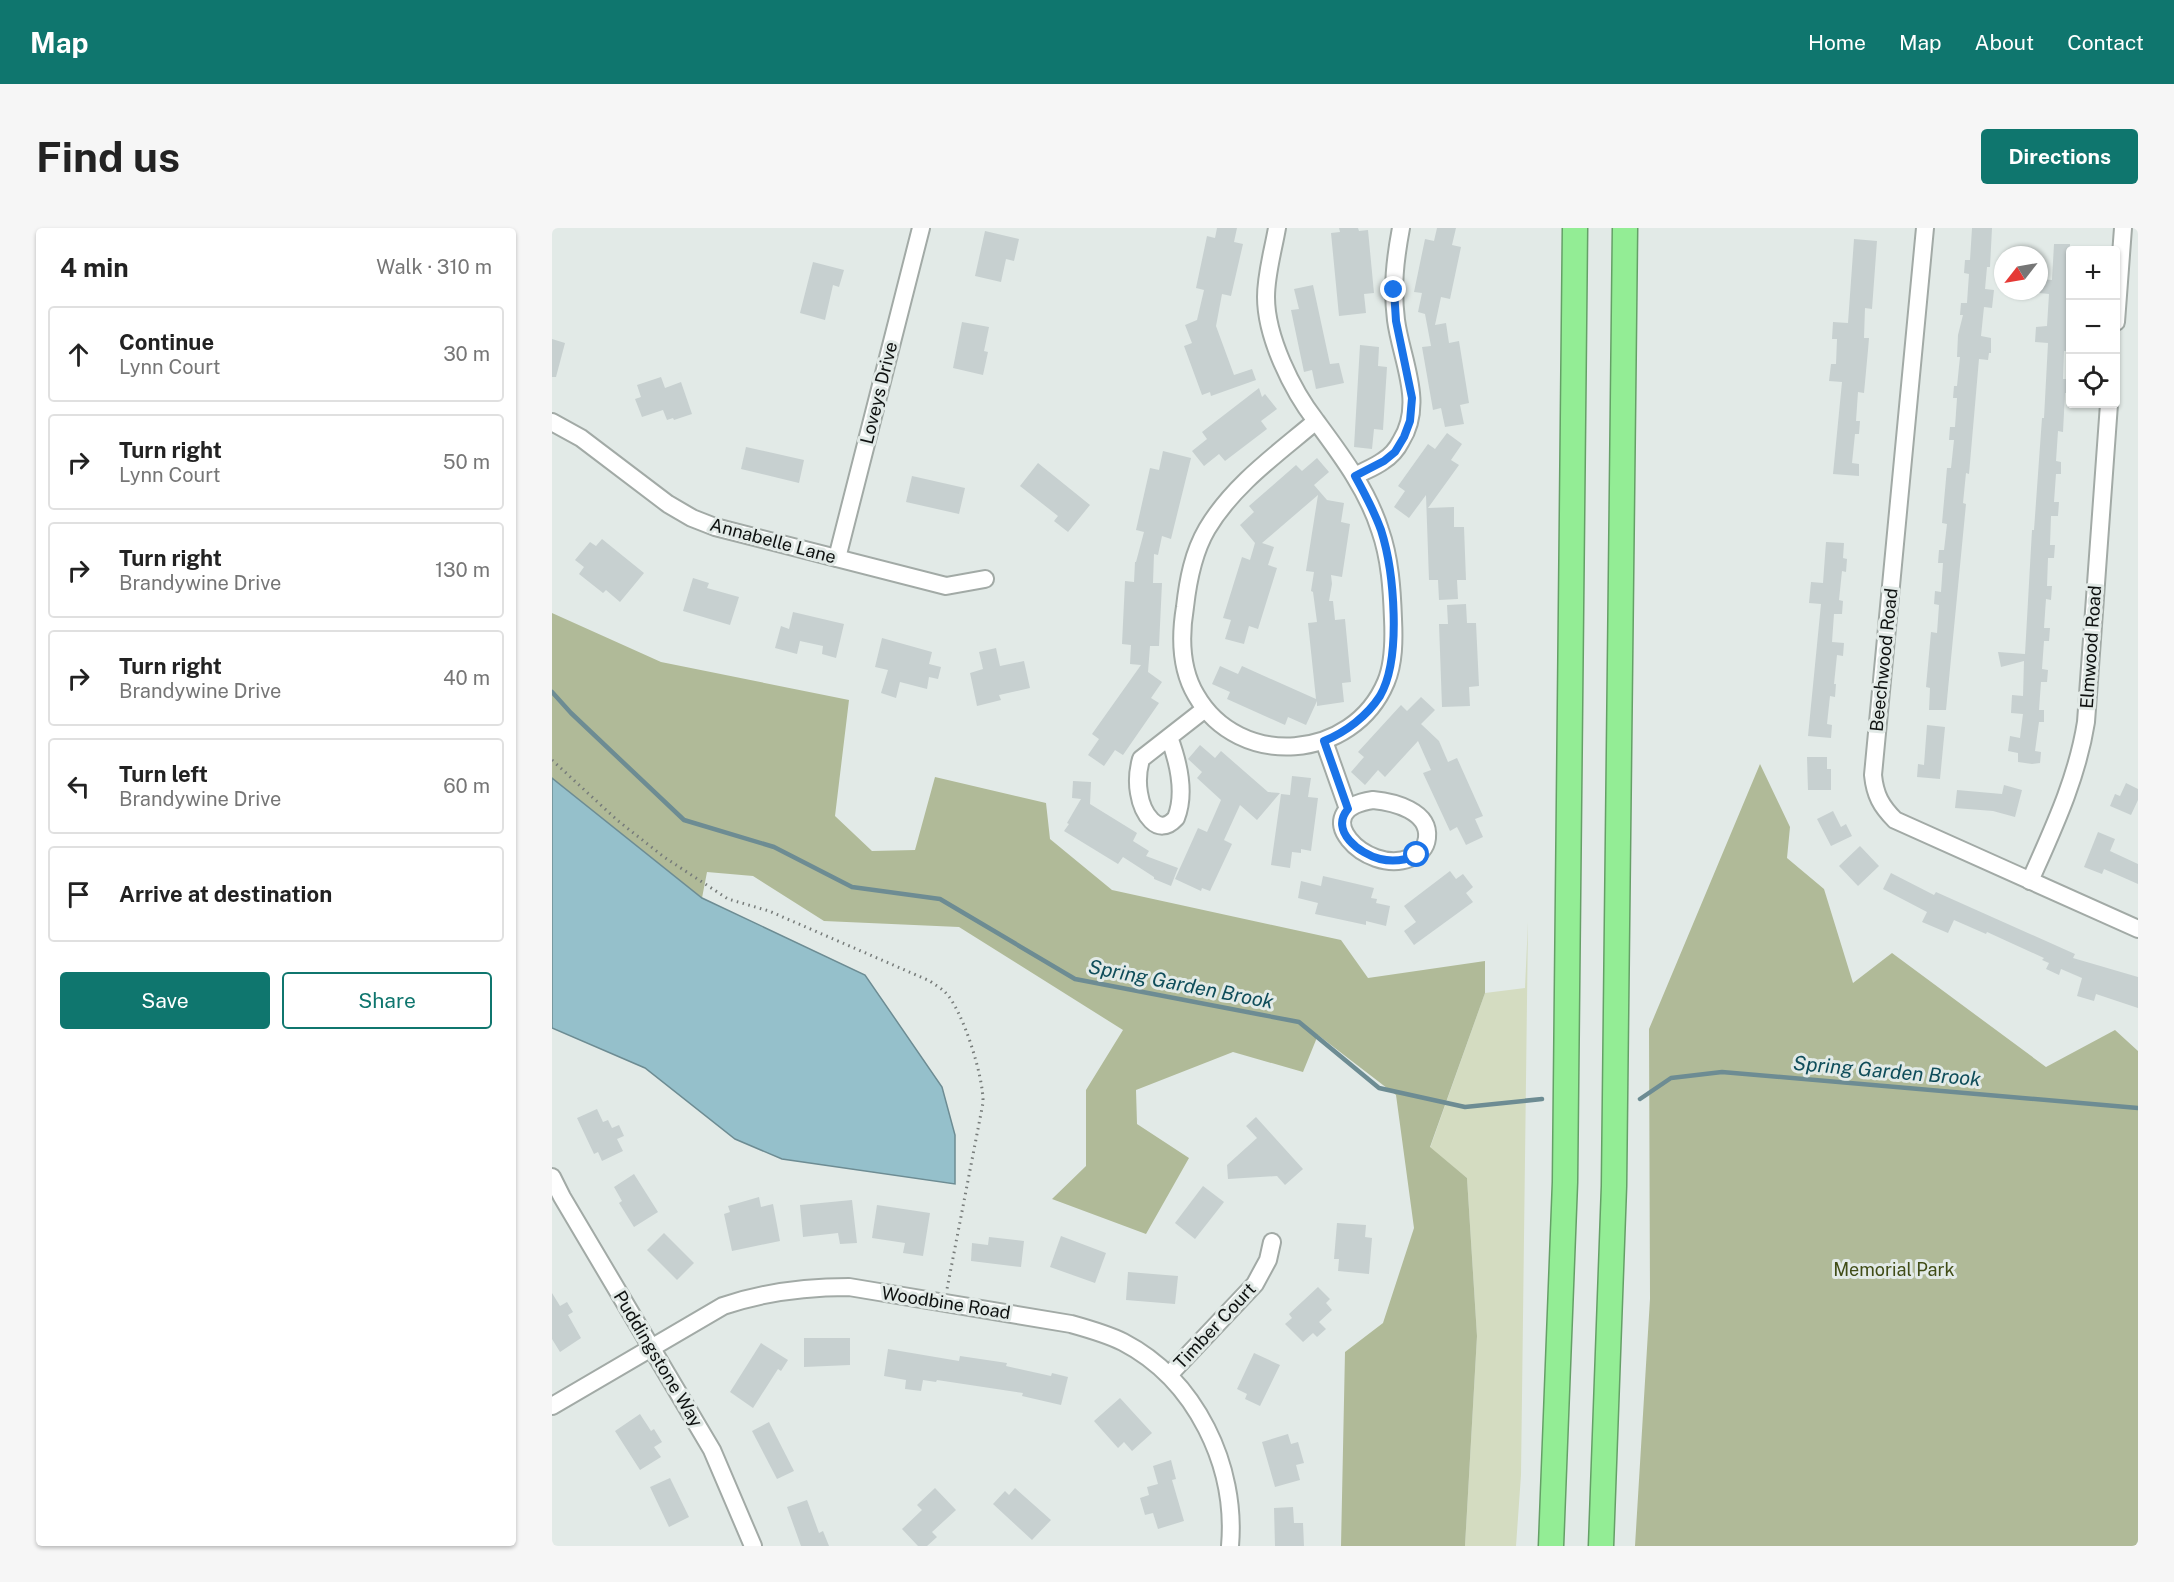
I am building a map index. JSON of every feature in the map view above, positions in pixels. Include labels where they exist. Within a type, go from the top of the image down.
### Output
[{"type":"highway","points":[[1551,1546],[1565,1182],[1575,228]]},
{"type":"highway","points":[[1601,1546],[1614,1186],[1625,228]]},
{"type":"street","name":"Loveys Drive","points":[[837,558],[921,228]]},
{"type":"street","points":[[1277,228],[1268,274],[1266,299],[1272,330],[1280,356],[1293,385],[1355,476],[1371,506],[1381,532],[1387,559],[1393,622],[1392,663],[1383,688],[1370,710],[1354,724],[1324,741],[1305,746],[1277,747],[1237,735],[1205,709],[1195,694],[1186,672],[1182,651],[1182,623],[1196,552],[1207,530],[1237,491],[1316,421]]},
{"type":"street","points":[[1355,476],[1384,461],[1395,452],[1410,421],[1412,398],[1396,321],[1394,290],[1394,265],[1401,228]]},
{"type":"street","name":"Beechwood Road","points":[[1925,228],[1872,775],[1874,789],[1885,810],[1895,820],[2138,928]]},
{"type":"street","points":[[2117,300],[2122,228]]},
{"type":"street","name":"Elmwood Road","points":[[2030,881],[2071,786],[2081,753],[2086,722],[2109,408]]},
{"type":"street","name":"Annabelle Lane","points":[[552,422],[580,438],[668,504],[692,518],[715,527],[946,586],[985,579]]},
{"type":"street","points":[[1169,737],[1175,753],[1181,796],[1176,818],[1165,826],[1152,822],[1139,796],[1137,778],[1141,759],[1169,737],[1205,709]]},
{"type":"street","points":[[1324,741],[1348,809],[1343,819],[1345,836],[1352,844],[1380,859],[1407,859],[1417,855],[1424,848],[1427,841],[1425,824],[1418,816],[1404,807],[1387,801],[1373,800],[1348,809]]},
{"type":"street","name":"Puddingstone Way","points":[[552,1177],[712,1450],[753,1546]]},
{"type":"street","name":"Timber Court","points":[[1169,1376],[1255,1284],[1268,1260],[1272,1242]]},
{"type":"street","name":"Woodbine Road","points":[[552,1406],[723,1306],[746,1298],[780,1291],[814,1287],[849,1287],[1071,1324],[1098,1331],[1124,1342],[1147,1357],[1169,1376],[1197,1410],[1212,1438],[1227,1488],[1231,1515],[1230,1546]]},
{"type":"path","points":[[552,760],[617,820],[664,857],[728,898],[770,911],[930,981],[946,992],[958,1012],[973,1051],[983,1090],[983,1103],[945,1303]]},
{"type":"green space","points":[[552,613],[661,662],[849,700],[835,816],[872,851],[915,850],[935,777],[1046,803],[1050,839],[1112,890],[1341,940],[1368,978],[1485,961],[1485,993],[1430,1147],[1467,1178],[1477,1336],[1465,1546],[1341,1546],[1345,1352],[1383,1323],[1414,1228],[1396,1095],[1318,1035],[1303,1072],[1233,1052],[1136,1090],[1137,1124],[1189,1158],[1146,1234],[1052,1199],[1086,1166],[1086,1090],[1123,1030],[959,927],[824,921],[753,876],[707,872],[702,898],[552,778]]},
{"type":"green space","name":"Memorial Park","points":[[1760,764],[1790,827],[1787,858],[1824,889],[1853,983],[1892,953],[2046,1067],[2115,1030],[2138,1051],[2138,1546],[1635,1546],[1650,1299],[1649,1029]]},
{"type":"green space","points":[[1528,922],[1521,1475],[1516,1546],[1465,1546],[1477,1336],[1467,1178],[1430,1148],[1485,993],[1525,988]]},
{"type":"water","points":[[552,778],[702,898],[865,975],[942,1087],[955,1135],[955,1184],[782,1159],[735,1139],[645,1068],[552,1028]]},
{"type":"building","points":[[1217,228],[1237,228],[1234,242],[1243,244],[1231,296],[1222,294],[1216,326],[1234,375],[1252,369],[1256,380],[1211,396],[1210,392],[1202,395],[1184,346],[1192,343],[1185,325],[1197,320],[1204,290],[1196,288],[1207,236],[1215,238]]},
{"type":"building","points":[[1339,228],[1368,230],[1374,293],[1364,294],[1366,313],[1339,316],[1331,233],[1340,232]]},
{"type":"building","points":[[1437,228],[1456,228],[1452,245],[1461,247],[1450,299],[1441,297],[1435,325],[1446,323],[1449,343],[1459,341],[1469,403],[1460,405],[1464,424],[1445,427],[1441,408],[1433,410],[1422,347],[1431,346],[1425,314],[1418,312],[1422,293],[1414,292],[1425,239],[1434,241]]},
{"type":"building","points":[[1972,228],[1992,228],[1990,267],[1987,267],[1985,289],[1994,290],[1992,308],[1984,307],[1981,336],[1991,338],[1991,353],[1989,353],[1988,360],[1979,359],[1969,474],[1966,473],[1963,503],[1966,504],[1946,710],[1929,710],[1930,688],[1926,687],[1931,632],[1937,633],[1939,605],[1934,604],[1935,591],[1941,592],[1943,563],[1938,563],[1939,550],[1944,550],[1947,524],[1942,523],[1947,468],[1951,468],[1954,440],[1949,440],[1950,427],[1955,427],[1957,398],[1953,398],[1954,386],[1957,386],[1960,357],[1957,357],[1958,335],[1963,315],[1960,315],[1961,303],[1967,303],[1969,274],[1964,273],[1965,260],[1970,260]]},
{"type":"building","points":[[985,231],[1019,239],[1014,261],[1006,259],[1001,282],[975,276]]},
{"type":"building","points":[[1854,239],[1877,241],[1872,309],[1865,308],[1864,338],[1869,338],[1868,350],[1864,393],[1858,392],[1856,421],[1860,421],[1859,434],[1855,434],[1852,463],[1859,464],[1859,476],[1833,474],[1842,382],[1829,381],[1831,364],[1836,364],[1837,339],[1832,339],[1833,322],[1848,323]]},
{"type":"building","points":[[2054,244],[2070,244],[2066,246],[2066,351],[2064,351],[2063,379],[2066,379],[2066,393],[2063,432],[2058,431],[2056,461],[2061,462],[2061,474],[2056,474],[2054,502],[2059,502],[2058,516],[2051,516],[2050,545],[2055,545],[2054,558],[2048,558],[2047,586],[2052,586],[2051,600],[2046,599],[2044,628],[2050,628],[2049,641],[2044,641],[2042,669],[2048,670],[2047,682],[2041,682],[2039,710],[2044,710],[2044,722],[2039,722],[2035,751],[2041,752],[2040,763],[2032,764],[2018,762],[2018,753],[2008,751],[2010,736],[2020,738],[2023,714],[2011,713],[2012,695],[2023,696],[2024,661],[2001,667],[1998,652],[2025,654],[2032,530],[2034,530],[2042,418],[2044,418],[2048,343],[2035,342],[2036,327],[2047,326],[2048,280],[2052,280]]},
{"type":"building","points":[[813,262],[844,270],[839,287],[833,285],[825,320],[800,313]]},
{"type":"building","points":[[1313,285],[1330,364],[1339,363],[1344,383],[1316,389],[1312,370],[1304,372],[1291,310],[1299,309],[1294,289]]},
{"type":"building","points":[[962,322],[989,327],[984,351],[988,352],[983,375],[953,368]]},
{"type":"building","points":[[552,339],[565,343],[556,377],[552,377]]},
{"type":"building","points":[[1360,345],[1379,347],[1378,366],[1387,367],[1383,430],[1374,429],[1372,449],[1354,447]]},
{"type":"building","points":[[661,377],[665,388],[681,382],[692,414],[667,420],[663,410],[642,417],[635,399],[641,397],[637,385]]},
{"type":"building","points":[[1259,388],[1262,397],[1265,394],[1277,409],[1261,421],[1267,429],[1225,461],[1219,454],[1204,466],[1192,451],[1207,439],[1202,432]]},
{"type":"building","points":[[1447,433],[1462,444],[1451,460],[1459,465],[1428,508],[1454,507],[1454,527],[1464,527],[1466,580],[1457,580],[1458,599],[1439,600],[1438,580],[1429,580],[1426,495],[1409,518],[1394,507],[1405,491],[1398,486],[1428,444],[1435,449]]},
{"type":"building","points":[[746,447],[804,460],[799,483],[741,469]]},
{"type":"building","points":[[1163,451],[1191,458],[1171,539],[1162,536],[1158,555],[1154,554],[1153,583],[1162,583],[1159,646],[1150,646],[1148,672],[1162,682],[1151,698],[1159,703],[1123,755],[1115,750],[1104,766],[1088,755],[1099,739],[1092,734],[1141,665],[1130,664],[1131,645],[1122,644],[1125,581],[1134,582],[1135,562],[1144,532],[1136,530],[1150,468],[1159,470]]},
{"type":"building","points":[[1317,458],[1329,472],[1314,485],[1327,500],[1344,503],[1341,522],[1350,524],[1342,577],[1331,575],[1329,601],[1333,601],[1335,620],[1345,619],[1351,682],[1342,683],[1344,702],[1317,706],[1317,701],[1306,725],[1288,717],[1285,725],[1227,699],[1230,692],[1212,684],[1220,666],[1238,674],[1242,666],[1316,699],[1308,623],[1317,622],[1311,591],[1314,572],[1306,571],[1318,495],[1262,543],[1274,547],[1268,565],[1277,568],[1258,629],[1249,626],[1244,644],[1225,639],[1231,620],[1223,618],[1242,557],[1250,560],[1255,543],[1240,525],[1254,512],[1249,506],[1296,465],[1302,471]]},
{"type":"building","points":[[1038,463],[1090,505],[1068,532],[1054,521],[1058,516],[1020,486]]},
{"type":"building","points":[[912,476],[965,488],[959,514],[906,502]]},
{"type":"building","points":[[602,539],[644,573],[620,602],[606,590],[603,593],[579,574],[584,567],[575,560],[590,542],[596,546]]},
{"type":"building","points":[[1826,542],[1844,543],[1843,558],[1847,559],[1846,572],[1842,571],[1839,600],[1843,601],[1842,614],[1834,614],[1832,642],[1844,643],[1843,656],[1837,655],[1835,697],[1830,696],[1827,724],[1832,725],[1831,738],[1808,736],[1821,604],[1809,603],[1811,582],[1823,583]]},
{"type":"building","points":[[693,578],[709,583],[707,588],[739,597],[730,625],[683,611]]},
{"type":"building","points":[[1466,604],[1467,623],[1476,623],[1479,686],[1469,687],[1470,706],[1442,707],[1439,624],[1448,624],[1447,605]]},
{"type":"building","points":[[793,612],[844,624],[836,658],[822,654],[823,646],[800,641],[797,654],[775,648],[781,626],[789,629]]},
{"type":"building","points":[[882,638],[932,652],[929,664],[941,667],[938,679],[929,677],[927,689],[900,682],[896,698],[881,693],[888,670],[875,667]]},
{"type":"building","points":[[996,648],[1000,666],[1024,661],[1030,688],[999,695],[1001,700],[977,706],[970,673],[983,669],[979,652]]},
{"type":"building","points":[[1421,697],[1435,710],[1421,724],[1439,741],[1448,762],[1457,758],[1483,816],[1475,819],[1483,837],[1466,845],[1457,827],[1450,831],[1423,773],[1431,770],[1418,741],[1385,777],[1378,770],[1365,785],[1351,772],[1364,757],[1358,752],[1401,705],[1407,711]]},
{"type":"building","points":[[1927,725],[1945,727],[1940,779],[1917,777],[1918,764],[1924,765]]},
{"type":"building","points":[[1200,745],[1215,758],[1221,751],[1268,792],[1280,793],[1257,820],[1240,805],[1224,840],[1232,844],[1210,891],[1202,888],[1201,891],[1175,879],[1198,828],[1207,832],[1221,800],[1197,778],[1202,772],[1188,759]]},
{"type":"building","points":[[1807,757],[1827,757],[1827,769],[1831,769],[1831,790],[1808,790]]},
{"type":"building","points":[[1292,776],[1311,778],[1308,797],[1318,798],[1311,851],[1301,849],[1301,853],[1292,852],[1290,868],[1271,865],[1281,794],[1290,795]]},
{"type":"building","points":[[1073,781],[1091,782],[1090,804],[1137,833],[1133,841],[1149,851],[1146,856],[1178,868],[1171,886],[1154,879],[1123,857],[1118,864],[1064,831],[1081,799],[1072,798]]},
{"type":"building","points":[[2126,783],[2138,789],[2138,800],[2131,815],[2110,806],[2115,794],[2120,796]]},
{"type":"building","points":[[2004,785],[2022,790],[2015,817],[1993,811],[1955,808],[1957,790],[2002,794]]},
{"type":"building","points":[[1833,811],[1841,827],[1846,824],[1852,836],[1831,846],[1817,819]]},
{"type":"building","points":[[2098,832],[2115,839],[2110,851],[2138,864],[2138,884],[2104,869],[2102,874],[2084,867]]},
{"type":"building","points":[[1860,846],[1879,866],[1858,886],[1839,866]]},
{"type":"building","points":[[1450,871],[1456,879],[1463,874],[1473,887],[1466,893],[1473,902],[1414,945],[1404,931],[1416,922],[1404,906]]},
{"type":"building","points":[[1891,873],[1934,895],[1936,892],[2075,954],[2073,958],[2138,977],[2138,1008],[2096,994],[2094,1001],[2077,996],[2082,978],[2061,969],[2059,975],[2046,969],[2049,963],[2042,960],[2044,958],[1987,932],[1986,934],[1954,920],[1948,933],[1922,922],[1927,912],[1883,889]]},
{"type":"building","points":[[1323,876],[1374,888],[1371,898],[1377,899],[1376,903],[1390,906],[1386,926],[1366,921],[1366,925],[1315,914],[1318,903],[1298,898],[1301,881],[1321,886]]},
{"type":"building","points":[[597,1109],[603,1122],[608,1120],[612,1128],[619,1125],[624,1136],[617,1139],[623,1151],[602,1161],[598,1152],[594,1154],[577,1118]]},
{"type":"building","points":[[1256,1117],[1303,1169],[1285,1185],[1277,1176],[1228,1179],[1227,1165],[1257,1138],[1246,1126]]},
{"type":"building","points":[[634,1174],[658,1212],[634,1227],[619,1203],[622,1201],[614,1187]]},
{"type":"building","points":[[1203,1186],[1224,1202],[1195,1239],[1175,1223]]},
{"type":"building","points":[[759,1197],[761,1207],[773,1204],[780,1241],[732,1251],[724,1214],[730,1212],[728,1206]]},
{"type":"building","points":[[852,1200],[857,1243],[840,1244],[838,1233],[803,1237],[800,1205]]},
{"type":"building","points":[[877,1205],[930,1213],[923,1256],[903,1253],[905,1243],[872,1238]]},
{"type":"building","points":[[1337,1223],[1366,1225],[1365,1237],[1372,1238],[1369,1274],[1338,1271],[1339,1259],[1334,1259]]},
{"type":"building","points":[[664,1233],[694,1263],[677,1280],[647,1250]]},
{"type":"building","points":[[1061,1236],[1106,1253],[1095,1283],[1050,1267]]},
{"type":"building","points":[[989,1237],[1024,1241],[1021,1267],[971,1261],[972,1243],[988,1245]]},
{"type":"building","points":[[1128,1272],[1178,1276],[1175,1304],[1126,1300]]},
{"type":"building","points":[[1318,1287],[1330,1299],[1326,1303],[1332,1310],[1319,1322],[1326,1329],[1317,1337],[1313,1333],[1303,1342],[1285,1324],[1292,1318],[1289,1314]]},
{"type":"building","points":[[552,1293],[560,1306],[567,1302],[573,1312],[568,1315],[581,1338],[560,1352],[552,1339]]},
{"type":"building","points":[[804,1338],[850,1338],[850,1365],[804,1367]]},
{"type":"building","points":[[761,1343],[788,1360],[781,1371],[778,1369],[753,1408],[730,1392]]},
{"type":"building","points":[[888,1349],[959,1361],[960,1356],[1007,1363],[1006,1366],[1051,1376],[1052,1373],[1068,1377],[1061,1405],[1022,1396],[1023,1393],[937,1380],[936,1382],[923,1380],[921,1391],[905,1389],[906,1380],[884,1376]]},
{"type":"building","points":[[1254,1353],[1280,1365],[1260,1406],[1245,1399],[1247,1394],[1237,1389]]},
{"type":"building","points":[[1120,1398],[1152,1433],[1132,1451],[1124,1442],[1118,1448],[1094,1421]]},
{"type":"building","points":[[640,1414],[651,1431],[654,1429],[662,1442],[654,1447],[661,1457],[640,1470],[615,1431]]},
{"type":"building","points":[[769,1422],[794,1471],[777,1479],[752,1431]]},
{"type":"building","points":[[1288,1434],[1291,1444],[1298,1442],[1304,1463],[1296,1465],[1300,1480],[1275,1487],[1262,1442]]},
{"type":"building","points":[[1171,1460],[1176,1479],[1172,1480],[1184,1521],[1158,1529],[1153,1513],[1145,1515],[1140,1498],[1149,1495],[1147,1487],[1158,1484],[1153,1466]]},
{"type":"building","points":[[670,1478],[689,1517],[669,1527],[650,1487]]},
{"type":"building","points":[[935,1488],[956,1510],[932,1532],[937,1537],[927,1546],[918,1546],[902,1529],[922,1510],[917,1505]]},
{"type":"building","points":[[1015,1488],[1051,1520],[1032,1540],[993,1504],[1005,1491],[1009,1495]]},
{"type":"building","points":[[807,1500],[819,1533],[823,1531],[829,1546],[801,1546],[787,1507]]},
{"type":"building","points":[[1293,1507],[1294,1523],[1303,1523],[1304,1546],[1275,1546],[1274,1508]]},
{"type":"waterway","name":"Spring Garden Brook","points":[[552,692],[571,713],[684,820],[774,847],[852,887],[940,899],[1075,979],[1299,1022],[1379,1088],[1465,1107],[1542,1099]]},
{"type":"waterway","name":"Spring Garden Brook","points":[[1640,1099],[1671,1078],[1722,1072],[2138,1108]]},
{"type":"route","points":[[1394,290],[1396,321],[1413,407],[1404,437],[1395,452],[1384,461],[1355,476],[1371,506],[1381,532],[1387,559],[1392,594],[1392,663],[1380,695],[1370,710],[1354,724],[1324,741],[1348,809],[1343,819],[1345,836],[1367,854],[1380,859],[1407,859],[1417,855]]}]
